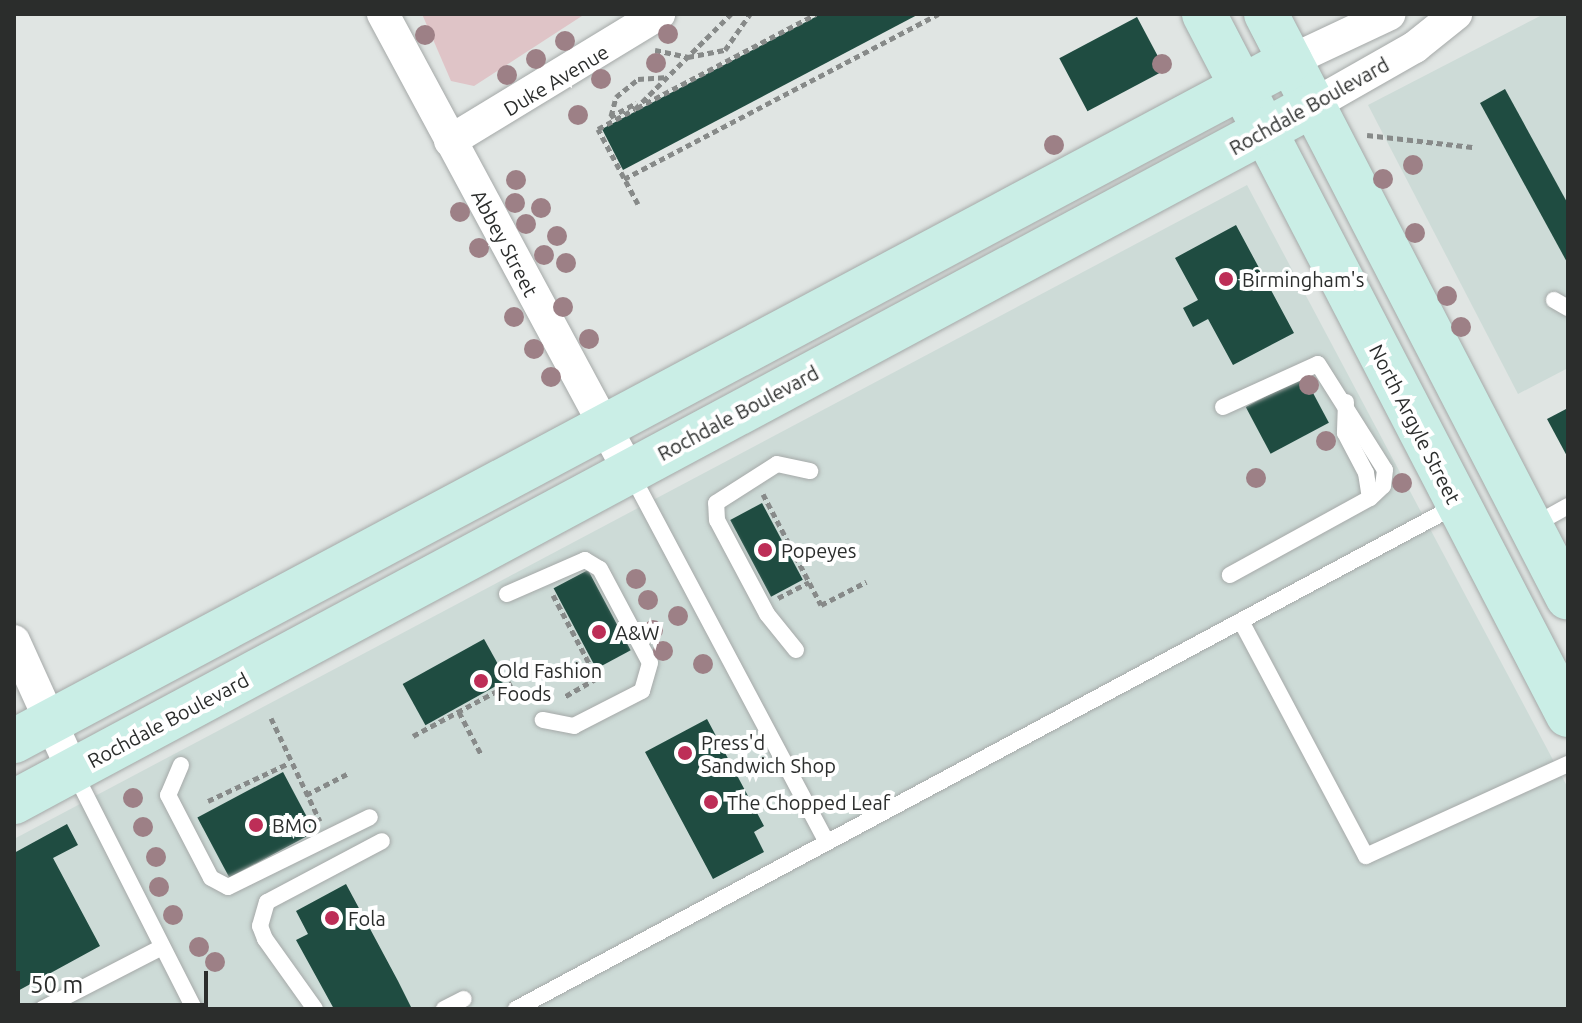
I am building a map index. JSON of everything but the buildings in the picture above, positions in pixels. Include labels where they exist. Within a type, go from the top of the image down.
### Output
[{"type":"street","name":"Abbey Street","points":[[383,14],[629,471]]},
{"type":"street","name":"Duke Avenue","points":[[450,141],[659,14]]},
{"type":"street","name":"North Argyle Street","points":[[1204,14],[1568,715]]},
{"type":"street","points":[[1266,14],[1313,105],[1549,516],[1568,598]]},
{"type":"street","points":[[32,732],[1245,88],[1290,61],[1390,14]]},
{"type":"street","name":"Rochdale Boulevard","points":[[14,802],[1313,105],[1415,47],[1456,14]]},
{"type":"street","points":[[14,641],[32,732],[73,771]]},
{"type":"lane","points":[[1223,407],[1318,364],[1346,402],[1345,433],[1366,473],[1370,498],[1230,575]]},
{"type":"lane","points":[[796,650],[767,614],[717,520],[716,503],[777,464],[810,471]]},
{"type":"lane","points":[[629,471],[827,842]]},
{"type":"lane","points":[[516,1009],[1457,505]]},
{"type":"lane","points":[[507,594],[585,560],[600,569],[650,663],[642,691],[574,726],[543,720]]},
{"type":"lane","points":[[1241,621],[1366,856],[1568,764]]},
{"type":"lane","points":[[181,765],[168,795],[211,878],[228,887],[370,817]]},
{"type":"lane","points":[[73,771],[194,1009]]},
{"type":"lane","points":[[315,1009],[265,939],[260,926],[267,902],[382,841]]},
{"type":"lane","points":[[42,1009],[162,947]]},
{"type":"lane","points":[[444,1009],[464,999]]},
{"type":"path","points":[[598,129],[611,116],[636,106],[731,14]]},
{"type":"path","points":[[654,50],[688,57],[725,50],[750,14]]},
{"type":"path","points":[[598,129],[636,106],[816,14]]},
{"type":"path","points":[[624,179],[938,14]]},
{"type":"path","points":[[725,50],[730,59]]},
{"type":"path","points":[[611,116],[616,97],[638,79],[668,77]]},
{"type":"path","points":[[598,129],[638,204]]},
{"type":"path","points":[[1362,134],[1472,147]]},
{"type":"path","points":[[773,489],[763,495],[821,605],[866,582]]},
{"type":"path","points":[[561,581],[551,591],[597,678],[563,698]]},
{"type":"path","points":[[770,603],[809,582]]},
{"type":"path","points":[[413,736],[512,683]]},
{"type":"path","points":[[458,712],[481,754]]},
{"type":"path","points":[[271,718],[289,763],[324,829]]},
{"type":"path","points":[[208,801],[289,763]]},
{"type":"path","points":[[306,795],[347,774]]},
{"type":"shaded area","points":[[422,14],[585,14],[474,86],[451,81]]},
{"type":"shaded area","points":[[1544,14],[1568,14],[1568,368],[1518,394],[1368,105]]},
{"type":"shaded area","points":[[1247,185],[1568,788],[1568,1009],[14,1009],[14,839]]},
{"type":"place","name":"Birmingham's","points":[[1226,279]]},
{"type":"place","name":"Popeyes","points":[[765,550]]},
{"type":"place","name":"A&W","points":[[599,632]]},
{"type":"place","name":"Old Fashion Foods","points":[[481,681]]},
{"type":"place","name":"Press'd Sandwich Shop","points":[[685,753]]},
{"type":"place","name":"The Chopped Leaf","points":[[711,802]]},
{"type":"place","name":"BMO","points":[[256,825]]},
{"type":"place","name":"Fola","points":[[332,918]]}]
